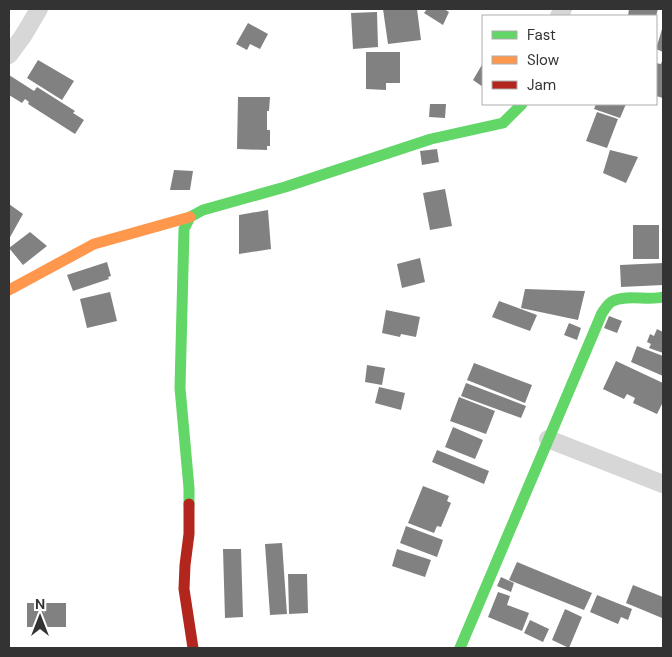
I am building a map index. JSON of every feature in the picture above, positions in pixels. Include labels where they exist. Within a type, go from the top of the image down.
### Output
[{"type":"street","points":[[9,55],[39,9]]},
{"type":"street","points":[[9,290],[94,244],[190,218],[203,210],[286,187],[432,139],[503,124],[521,105]]},
{"type":"street","points":[[190,218],[184,229],[180,388],[189,488],[189,534],[184,589],[193,648]]},
{"type":"street","points":[[460,648],[602,313],[611,302],[663,297]]},
{"type":"street","points":[[548,439],[663,484]]},
{"type":"building","points":[[383,9],[417,9],[421,40],[388,44]]},
{"type":"building","points":[[427,9],[444,9],[449,12],[443,25],[424,13]]},
{"type":"building","points":[[629,9],[658,9],[656,15],[628,15]]},
{"type":"building","points":[[377,12],[378,47],[353,49],[351,13]]},
{"type":"building","points":[[248,23],[268,34],[260,49],[250,44],[247,50],[236,44]]},
{"type":"building","points":[[662,29],[663,52],[657,49]]},
{"type":"building","points":[[366,52],[400,52],[400,83],[386,83],[386,90],[366,89]]},
{"type":"building","points":[[38,60],[74,81],[62,100],[27,78]]},
{"type":"building","points":[[662,61],[663,98],[657,96],[657,63],[661,64]]},
{"type":"building","points":[[482,65],[482,86],[473,80]]},
{"type":"building","points":[[9,75],[34,91],[37,87],[75,111],[73,113],[84,120],[75,134],[28,104],[29,102],[25,99],[22,103],[9,95]]},
{"type":"building","points":[[238,97],[270,97],[269,111],[267,111],[267,130],[270,130],[270,146],[267,146],[267,150],[237,149]]},
{"type":"building","points":[[430,104],[446,104],[445,118],[429,117]]},
{"type":"building","points":[[596,105],[626,105],[620,118],[594,109]]},
{"type":"building","points":[[597,112],[618,119],[607,148],[586,141]]},
{"type":"building","points":[[437,149],[439,162],[422,165],[420,151]]},
{"type":"building","points":[[610,150],[638,157],[626,183],[603,173]]},
{"type":"building","points":[[174,170],[193,171],[190,190],[170,190]]},
{"type":"building","points":[[445,189],[452,226],[430,230],[423,193]]},
{"type":"building","points":[[9,204],[23,214],[9,239]]},
{"type":"building","points":[[268,210],[271,249],[239,254],[239,215]]},
{"type":"building","points":[[633,225],[659,225],[659,259],[633,259]]},
{"type":"building","points":[[30,232],[47,246],[23,265],[9,248]]},
{"type":"building","points":[[420,258],[425,282],[402,288],[397,264]]},
{"type":"building","points":[[107,262],[111,276],[108,277],[109,279],[73,291],[67,275]]},
{"type":"building","points":[[663,263],[663,285],[621,287],[620,265]]},
{"type":"building","points":[[525,289],[585,291],[578,320],[521,308]]},
{"type":"building","points":[[110,292],[117,321],[87,328],[80,299]]},
{"type":"building","points":[[499,301],[537,315],[530,331],[492,317]]},
{"type":"building","points":[[386,310],[420,317],[416,337],[401,334],[400,337],[382,333]]},
{"type":"building","points":[[609,316],[622,321],[617,333],[604,328]]},
{"type":"building","points":[[569,323],[581,328],[577,340],[564,335]]},
{"type":"building","points":[[657,329],[663,332],[663,353],[649,348],[651,344],[647,342],[650,334],[654,336]]},
{"type":"building","points":[[637,346],[663,356],[663,376],[631,362]]},
{"type":"building","points":[[616,361],[663,383],[663,402],[657,414],[633,403],[635,398],[627,394],[624,399],[603,389]]},
{"type":"building","points":[[474,363],[532,385],[525,403],[467,380]]},
{"type":"building","points":[[367,365],[385,368],[382,385],[365,382]]},
{"type":"building","points":[[466,383],[526,406],[521,418],[461,396]]},
{"type":"building","points":[[379,387],[405,393],[401,410],[375,403]]},
{"type":"building","points":[[459,397],[495,411],[486,434],[450,421]]},
{"type":"building","points":[[453,427],[483,440],[475,459],[445,447]]},
{"type":"building","points":[[437,450],[489,471],[484,484],[432,462]]},
{"type":"building","points":[[423,486],[449,496],[447,501],[451,503],[441,527],[437,526],[434,533],[408,523]]},
{"type":"building","points":[[406,526],[443,540],[437,557],[400,543]]},
{"type":"building","points":[[282,543],[287,614],[270,615],[265,544]]},
{"type":"building","points":[[223,549],[241,549],[243,617],[225,618]]},
{"type":"building","points":[[397,549],[431,560],[425,577],[392,566]]},
{"type":"building","points":[[517,562],[592,593],[584,610],[509,580]]},
{"type":"building","points":[[288,574],[307,574],[308,613],[289,614]]},
{"type":"building","points":[[501,577],[514,583],[511,592],[497,586]]},
{"type":"building","points":[[633,585],[663,597],[662,618],[626,603]]},
{"type":"building","points":[[498,592],[510,596],[507,605],[529,613],[522,631],[488,617]]},
{"type":"building","points":[[597,595],[632,609],[628,620],[621,617],[618,624],[590,612]]},
{"type":"building","points":[[27,603],[66,603],[66,627],[27,627]]},
{"type":"building","points":[[565,609],[582,617],[569,648],[552,640]]},
{"type":"building","points":[[530,620],[549,629],[543,642],[524,633]]},
{"type":"traffic: fast","points":[[189,504],[180,388],[184,229],[190,217],[203,210],[285,187],[431,139],[503,123],[521,105]]},
{"type":"traffic: fast","points":[[460,648],[602,313],[610,303],[619,299],[663,297]]},
{"type":"traffic: slow","points":[[9,290],[94,244],[190,217]]},
{"type":"traffic: jam","points":[[189,504],[189,534],[184,589],[193,648]]}]
